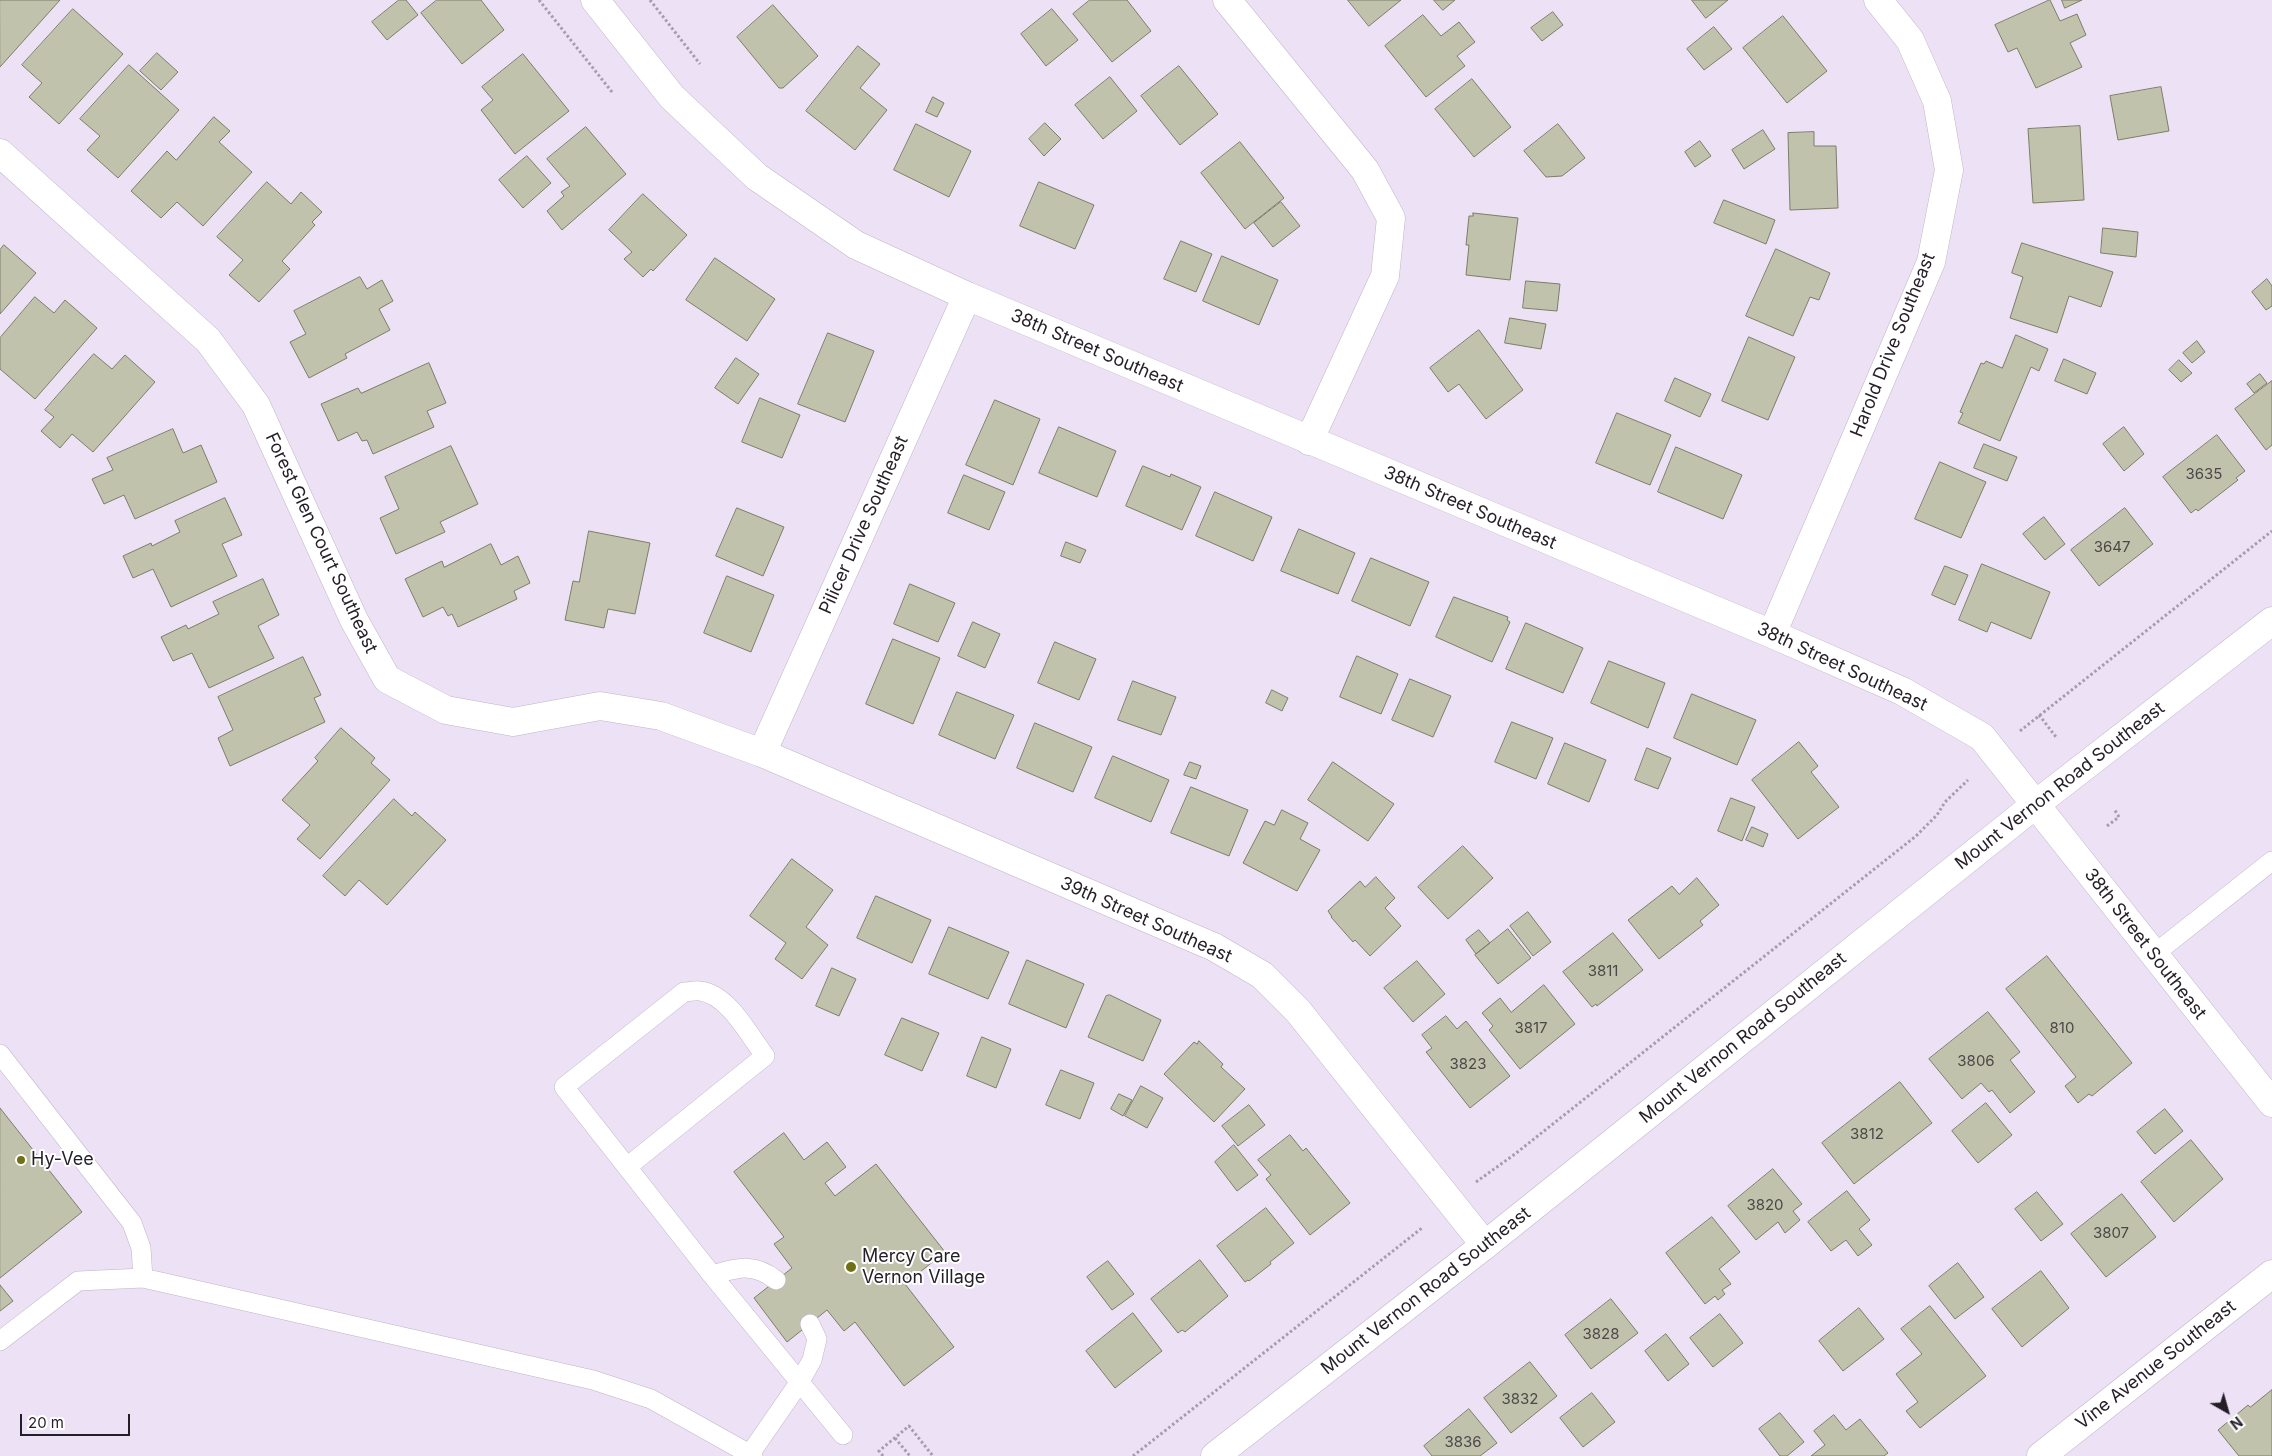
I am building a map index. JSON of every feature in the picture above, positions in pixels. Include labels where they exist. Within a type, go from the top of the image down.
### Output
[{"type":"street","name":"38th Street Southeast","points":[[595,0],[672,97],[757,177],[856,245],[967,296],[1902,690],[1982,737],[2272,1103]]},
{"type":"street","points":[[1226,0],[1364,170],[1391,218],[1385,276],[1309,441]]},
{"type":"street","name":"Harold Drive Southeast","points":[[1772,634],[1931,262],[1949,170],[1938,102],[1910,40],[1878,0]]},
{"type":"street","name":"Forest Glen Court Southeast","points":[[0,153],[214,347],[256,405],[354,620],[388,679],[446,710],[513,722],[600,706],[660,716],[762,753]]},
{"type":"street","name":"Pilicer Drive Southeast","points":[[762,753],[967,296]]},
{"type":"street","name":"Mount Vernon Road Southeast","points":[[1215,1456],[1485,1245],[2036,804],[2272,621]]},
{"type":"street","name":"39th Street Southeast","points":[[762,753],[1214,947],[1262,976],[1298,1011],[1485,1245]]},
{"type":"street","name":"Vine Avenue Southeast","points":[[2041,1456],[2272,1274]]},
{"type":"lane","points":[[2153,955],[2272,861]]},
{"type":"lane","points":[[627,1167],[765,1056],[726,1003],[714,995],[700,991],[684,992],[564,1087],[712,1275],[843,1435]]},
{"type":"lane","points":[[0,1054],[132,1223],[141,1248],[143,1278]]},
{"type":"lane","points":[[712,1275],[754,1267],[766,1272],[776,1280]]},
{"type":"lane","points":[[0,1341],[78,1281],[143,1278],[592,1380],[651,1399],[751,1455],[812,1360],[817,1339],[810,1324]]},
{"type":"path","points":[[539,0],[612,92]]},
{"type":"path","points":[[650,0],[700,64]]},
{"type":"path","points":[[2018,733],[2272,532]]},
{"type":"path","points":[[2039,715],[2056,737]]},
{"type":"path","points":[[1474,1184],[1516,1154],[1916,836],[1937,815],[1945,802],[1968,780]]},
{"type":"path","points":[[2107,826],[2120,817],[2114,809]]},
{"type":"path","points":[[1133,1456],[1422,1228]]},
{"type":"path","points":[[883,1456],[879,1451],[909,1426],[933,1456]]},
{"type":"path","points":[[895,1438],[910,1456]]},
{"type":"building","points":[[0,0],[60,0],[0,67]]},
{"type":"building","points":[[399,0],[406,0],[418,15],[387,40],[372,22]]},
{"type":"building","points":[[437,0],[481,0],[504,30],[462,64],[421,13]]},
{"type":"building","points":[[1090,0],[1127,0],[1151,31],[1112,62],[1073,14]]},
{"type":"building","points":[[1348,0],[1401,0],[1369,26]]},
{"type":"building","points":[[1434,0],[1455,0],[1443,10]]},
{"type":"building","points":[[1692,0],[1728,0],[1706,18]]},
{"type":"building","points":[[2050,0],[2060,21],[2077,14],[2086,35],[2070,43],[2082,67],[2036,88],[2017,48],[2008,52],[1995,25]]},
{"type":"building","points":[[2062,0],[2082,0],[2065,8]]},
{"type":"building","points":[[773,5],[818,56],[783,88],[779,88],[737,37]]},
{"type":"building","points":[[73,9],[123,54],[59,124],[29,97],[42,83],[22,65]]},
{"type":"building","points":[[1052,9],[1078,40],[1046,66],[1021,34]]},
{"type":"building","points":[[1553,12],[1563,25],[1542,41],[1531,28]]},
{"type":"building","points":[[1423,15],[1441,36],[1459,22],[1475,42],[1457,56],[1465,66],[1426,97],[1385,46]]},
{"type":"building","points":[[1783,16],[1827,71],[1787,103],[1743,48]]},
{"type":"building","points":[[1714,27],[1732,49],[1704,70],[1687,49]]},
{"type":"building","points":[[858,46],[880,64],[860,88],[887,110],[855,150],[806,111]]},
{"type":"building","points":[[157,53],[178,72],[161,90],[140,71]]},
{"type":"building","points":[[523,54],[569,111],[515,154],[481,110],[493,100],[482,87]]},
{"type":"building","points":[[129,65],[179,110],[118,178],[87,150],[100,136],[80,119]]},
{"type":"building","points":[[1179,66],[1218,114],[1180,145],[1141,96]]},
{"type":"building","points":[[1110,77],[1137,111],[1103,139],[1075,105]]},
{"type":"building","points":[[1472,79],[1511,127],[1474,157],[1435,109]]},
{"type":"building","points":[[2161,87],[2169,131],[2118,140],[2110,96]]},
{"type":"building","points":[[933,97],[944,103],[937,117],[926,112]]},
{"type":"building","points":[[214,117],[230,131],[219,142],[252,172],[203,226],[177,202],[161,218],[131,191],[167,151],[176,160]]},
{"type":"building","points":[[1045,123],[1061,139],[1044,156],[1029,139]]},
{"type":"building","points":[[916,124],[971,151],[949,197],[894,170]]},
{"type":"building","points":[[1558,124],[1585,158],[1562,176],[1546,177],[1524,151]]},
{"type":"building","points":[[2080,126],[2084,200],[2033,203],[2028,129]]},
{"type":"building","points":[[586,127],[626,174],[562,230],[547,211],[564,196],[561,192],[570,186],[547,159]]},
{"type":"building","points":[[1763,130],[1775,149],[1744,169],[1732,150]]},
{"type":"building","points":[[1814,132],[1814,146],[1836,146],[1838,208],[1790,210],[1788,133]]},
{"type":"building","points":[[1700,141],[1711,156],[1695,167],[1685,152]]},
{"type":"building","points":[[1240,142],[1284,198],[1245,229],[1201,173]]},
{"type":"building","points":[[527,156],[551,183],[523,208],[499,180]]},
{"type":"building","points":[[267,182],[291,204],[301,192],[322,212],[312,222],[315,225],[282,261],[290,269],[259,302],[229,275],[243,260],[217,237]]},
{"type":"building","points":[[1039,182],[1094,205],[1075,249],[1020,226]]},
{"type":"building","points":[[643,194],[687,235],[653,271],[651,269],[643,277],[624,259],[632,252],[609,230]]},
{"type":"building","points":[[1724,200],[1775,220],[1766,244],[1714,223]]},
{"type":"building","points":[[1281,202],[1300,226],[1273,247],[1254,223]]},
{"type":"building","points":[[1473,213],[1518,218],[1510,280],[1466,275],[1469,245],[1466,245],[1469,216],[1473,216]]},
{"type":"building","points":[[2103,228],[2138,232],[2136,257],[2101,253]]},
{"type":"building","points":[[1181,241],[1212,254],[1196,292],[1164,279]]},
{"type":"building","points":[[2022,243],[2113,272],[2101,307],[2069,296],[2057,333],[2010,318],[2023,277],[2012,273]]},
{"type":"building","points":[[4,245],[36,273],[0,314],[0,250]]},
{"type":"building","points":[[1776,249],[1830,273],[1819,300],[1810,297],[1793,336],[1746,316]]},
{"type":"building","points":[[1222,256],[1278,280],[1259,325],[1203,301]]},
{"type":"building","points":[[715,258],[775,299],[747,341],[686,300]]},
{"type":"building","points":[[360,277],[367,289],[382,280],[393,301],[379,309],[390,330],[345,354],[347,358],[309,378],[290,342],[306,334],[294,311]]},
{"type":"building","points":[[2267,279],[2272,286],[2272,306],[2266,310],[2252,292]]},
{"type":"building","points":[[1526,281],[1560,284],[1557,311],[1523,308]]},
{"type":"building","points":[[35,297],[54,313],[65,300],[97,328],[35,399],[0,369],[0,338]]},
{"type":"building","points":[[1510,318],[1546,324],[1541,349],[1505,343]]},
{"type":"building","points":[[1479,330],[1523,390],[1486,419],[1459,384],[1448,392],[1430,368]]},
{"type":"building","points":[[828,333],[874,351],[845,422],[798,404]]},
{"type":"building","points":[[2016,335],[2048,349],[2039,371],[2031,367],[2000,441],[1958,423],[1963,413],[1960,412],[1981,363],[1984,364],[1986,361],[2002,368]]},
{"type":"building","points":[[1749,337],[1795,357],[1768,420],[1722,401]]},
{"type":"building","points":[[2197,341],[2205,352],[2192,363],[2183,353]]},
{"type":"building","points":[[94,354],[112,369],[125,355],[155,382],[93,452],[72,434],[60,448],[41,431],[54,417],[45,410]]},
{"type":"building","points":[[736,358],[759,374],[738,404],[715,388]]},
{"type":"building","points":[[2064,359],[2096,373],[2087,394],[2055,381]]},
{"type":"building","points":[[2179,360],[2192,373],[2181,382],[2169,370]]},
{"type":"building","points":[[429,363],[446,403],[427,411],[434,427],[373,454],[367,440],[362,441],[357,432],[338,441],[321,404],[358,388],[361,393]]},
{"type":"building","points":[[2260,374],[2267,383],[2254,393],[2247,384]]},
{"type":"building","points":[[1675,378],[1711,394],[1700,417],[1665,401]]},
{"type":"building","points":[[2272,381],[2272,445],[2266,450],[2235,409]]},
{"type":"building","points":[[760,398],[800,415],[782,458],[742,442]]},
{"type":"building","points":[[995,400],[1040,419],[1013,485],[966,465]]},
{"type":"building","points":[[1617,413],[1671,435],[1650,485],[1596,463]]},
{"type":"building","points":[[1059,427],[1116,451],[1097,497],[1039,473]]},
{"type":"building","points":[[2124,427],[2144,454],[2124,471],[2103,444]]},
{"type":"building","points":[[173,429],[183,453],[201,445],[217,482],[135,519],[124,495],[104,504],[92,479],[113,470],[107,458]]},
{"type":"building","points":[[2217,435],[2245,471],[2236,478],[2238,480],[2198,511],[2196,509],[2191,513],[2163,477]]},
{"type":"building","points":[[1984,444],[2017,457],[2007,481],[1974,468]]},
{"type":"building","points":[[451,446],[478,504],[440,522],[445,532],[396,554],[380,518],[399,509],[385,477]]},
{"type":"building","points":[[1676,447],[1742,475],[1723,519],[1658,492]]},
{"type":"building","points":[[1940,462],[1986,482],[1961,538],[1915,519]]},
{"type":"building","points":[[1143,466],[1170,477],[1171,474],[1201,487],[1182,530],[1126,506]]},
{"type":"building","points":[[964,475],[1005,492],[989,530],[948,513]]},
{"type":"building","points":[[1215,492],[1272,517],[1253,561],[1196,536]]},
{"type":"building","points":[[225,498],[242,535],[222,544],[237,576],[171,607],[153,569],[133,578],[123,556],[151,543],[152,546],[180,532],[175,521]]},
{"type":"building","points":[[737,508],[784,527],[763,576],[716,556]]},
{"type":"building","points":[[2125,508],[2153,544],[2099,586],[2071,550]]},
{"type":"building","points":[[2044,517],[2065,544],[2045,560],[2023,534]]},
{"type":"building","points":[[1299,529],[1355,553],[1338,594],[1281,571]]},
{"type":"building","points":[[589,531],[650,543],[635,614],[608,609],[604,628],[565,620],[573,581],[579,582]]},
{"type":"building","points":[[1066,542],[1086,550],[1080,563],[1061,556]]},
{"type":"building","points":[[491,544],[501,565],[518,556],[530,583],[514,591],[517,599],[458,627],[452,614],[448,616],[443,607],[423,617],[405,579],[442,561],[444,567]]},
{"type":"building","points":[[1371,558],[1429,582],[1410,626],[1352,601]]},
{"type":"building","points":[[1982,564],[2050,592],[2031,639],[1991,622],[1987,632],[1959,620]]},
{"type":"building","points":[[1945,566],[1968,575],[1955,605],[1932,595]]},
{"type":"building","points":[[727,576],[774,595],[751,652],[704,633]]},
{"type":"building","points":[[263,579],[279,615],[258,626],[274,658],[209,688],[192,653],[173,661],[161,637],[186,625],[188,629],[219,614],[213,602]]},
{"type":"building","points":[[910,584],[955,603],[938,642],[894,624]]},
{"type":"building","points":[[1454,597],[1508,617],[1507,620],[1510,622],[1492,662],[1436,637]]},
{"type":"building","points":[[973,622],[1000,634],[985,668],[958,656]]},
{"type":"building","points":[[1526,623],[1583,648],[1563,693],[1506,669]]},
{"type":"building","points":[[893,639],[940,658],[913,724],[866,704]]},
{"type":"building","points":[[1055,642],[1096,659],[1079,700],[1038,683]]},
{"type":"building","points":[[1357,656],[1398,674],[1381,714],[1340,697]]},
{"type":"building","points":[[303,657],[321,695],[314,698],[325,722],[230,766],[218,738],[233,730],[218,697]]},
{"type":"building","points":[[1609,661],[1665,683],[1648,728],[1591,703]]},
{"type":"building","points":[[1410,679],[1451,696],[1433,737],[1392,720]]},
{"type":"building","points":[[1133,681],[1176,697],[1161,735],[1118,720]]},
{"type":"building","points":[[1272,690],[1288,698],[1282,711],[1266,703]]},
{"type":"building","points":[[957,692],[1014,715],[995,759],[939,735]]},
{"type":"building","points":[[1692,694],[1756,720],[1737,765],[1674,738]]},
{"type":"building","points":[[1512,722],[1553,738],[1536,779],[1495,762]]},
{"type":"building","points":[[1035,723],[1092,747],[1073,792],[1017,768]]},
{"type":"building","points":[[341,728],[375,758],[371,763],[390,780],[320,859],[297,839],[310,825],[282,800],[318,761],[315,758]]},
{"type":"building","points":[[1799,742],[1818,766],[1811,772],[1839,807],[1798,839],[1752,780]]},
{"type":"building","points":[[1565,743],[1606,760],[1589,802],[1548,784]]},
{"type":"building","points":[[1647,748],[1671,758],[1658,789],[1635,780]]},
{"type":"building","points":[[1113,756],[1169,780],[1151,822],[1095,798]]},
{"type":"building","points":[[1190,762],[1201,766],[1196,779],[1184,775]]},
{"type":"building","points":[[1333,762],[1394,804],[1368,841],[1308,800]]},
{"type":"building","points":[[1191,787],[1248,810],[1229,856],[1171,833]]},
{"type":"building","points":[[1731,798],[1755,807],[1742,841],[1718,831]]},
{"type":"building","points":[[394,799],[412,816],[415,812],[446,840],[387,905],[359,880],[345,896],[323,876]]},
{"type":"building","points":[[1282,810],[1308,823],[1300,839],[1320,850],[1297,891],[1243,863],[1265,821],[1274,825]]},
{"type":"building","points":[[1752,827],[1768,834],[1763,847],[1746,840]]},
{"type":"building","points":[[1463,846],[1493,878],[1448,919],[1418,887]]},
{"type":"building","points":[[792,859],[833,890],[806,927],[828,945],[802,979],[775,959],[786,943],[750,916]]},
{"type":"building","points":[[1376,877],[1395,898],[1385,908],[1401,926],[1370,956],[1355,940],[1353,942],[1328,911],[1360,881],[1365,887]]},
{"type":"building","points":[[1697,878],[1719,905],[1700,921],[1703,925],[1659,959],[1628,920],[1672,886],[1679,894]]},
{"type":"building","points":[[876,896],[931,920],[912,963],[857,938]]},
{"type":"building","points":[[1528,912],[1551,942],[1533,956],[1510,926]]},
{"type":"building","points":[[949,927],[1009,952],[988,999],[929,974]]},
{"type":"building","points":[[1508,929],[1531,958],[1498,984],[1475,955]]},
{"type":"building","points":[[1479,930],[1490,943],[1476,954],[1466,940]]},
{"type":"building","points":[[1613,933],[1643,970],[1597,1006],[1596,1004],[1592,1007],[1563,972]]},
{"type":"building","points":[[2047,956],[2132,1063],[2092,1096],[2089,1094],[2078,1103],[2065,1086],[2076,1077],[2006,989]]},
{"type":"building","points":[[1027,960],[1084,984],[1066,1028],[1009,1004]]},
{"type":"building","points":[[1417,961],[1445,994],[1413,1022],[1384,988]]},
{"type":"building","points":[[832,968],[856,979],[839,1016],[816,1006]]},
{"type":"building","points":[[1544,985],[1575,1024],[1520,1069],[1489,1030],[1493,1026],[1482,1013],[1500,998],[1511,1012]]},
{"type":"building","points":[[1110,995],[1161,1020],[1143,1061],[1088,1037],[1106,996]]},
{"type":"building","points":[[1988,1012],[2020,1052],[2010,1060],[2035,1092],[2010,1113],[1992,1090],[1989,1092],[1981,1083],[1962,1099],[1929,1059]]},
{"type":"building","points":[[1446,1016],[1457,1029],[1466,1021],[1510,1076],[1470,1108],[1426,1052],[1432,1048],[1422,1035]]},
{"type":"building","points":[[902,1018],[939,1033],[922,1071],[885,1055]]},
{"type":"building","points":[[982,1037],[1011,1049],[996,1088],[967,1076]]},
{"type":"building","points":[[1199,1041],[1223,1064],[1221,1067],[1245,1089],[1214,1122],[1164,1074],[1194,1042],[1197,1044]]},
{"type":"building","points":[[1061,1070],[1094,1083],[1080,1119],[1046,1105]]},
{"type":"building","points":[[1900,1082],[1932,1123],[1854,1184],[1822,1143]]},
{"type":"building","points":[[1141,1086],[1163,1098],[1147,1128],[1125,1116]]},
{"type":"building","points":[[1119,1094],[1132,1100],[1123,1116],[1111,1109]]},
{"type":"building","points":[[1986,1103],[2012,1135],[1978,1163],[1952,1131]]},
{"type":"building","points":[[1249,1105],[1265,1125],[1238,1146],[1222,1126]]},
{"type":"building","name":"Hy-Vee","points":[[0,1108],[82,1212],[0,1278]]},
{"type":"building","points":[[2165,1109],[2183,1131],[2155,1154],[2137,1132]]},
{"type":"building","points":[[784,1133],[804,1160],[827,1142],[846,1167],[825,1183],[835,1196],[876,1164],[945,1252],[905,1284],[954,1347],[904,1386],[855,1322],[844,1331],[827,1310],[787,1342],[754,1298],[792,1268],[774,1244],[784,1237],[734,1172]]},
{"type":"building","points":[[1290,1135],[1303,1151],[1306,1148],[1350,1203],[1310,1235],[1266,1179],[1271,1175],[1258,1160]]},
{"type":"building","points":[[2191,1140],[2223,1179],[2174,1222],[2141,1182]]},
{"type":"building","points":[[1234,1145],[1258,1175],[1237,1191],[1215,1162]]},
{"type":"building","points":[[1773,1169],[1802,1204],[1793,1211],[1800,1220],[1785,1233],[1778,1222],[1756,1240],[1728,1206]]},
{"type":"building","points":[[1847,1191],[1870,1220],[1859,1229],[1872,1245],[1858,1256],[1846,1240],[1831,1251],[1808,1222]]},
{"type":"building","points":[[2037,1192],[2063,1224],[2041,1241],[2015,1209]]},
{"type":"building","points":[[2122,1194],[2156,1237],[2106,1277],[2071,1234]]},
{"type":"building","points":[[1266,1208],[1294,1243],[1270,1262],[1271,1264],[1245,1282],[1217,1246]]},
{"type":"building","points":[[1712,1217],[1740,1252],[1719,1269],[1731,1284],[1722,1290],[1725,1294],[1718,1300],[1715,1296],[1705,1304],[1666,1253]]},
{"type":"building","points":[[1200,1260],[1228,1296],[1185,1332],[1182,1330],[1178,1333],[1151,1299]]},
{"type":"building","points":[[1108,1261],[1134,1294],[1112,1310],[1087,1277]]},
{"type":"building","points":[[1958,1263],[1984,1297],[1955,1319],[1929,1286]]},
{"type":"building","points":[[2041,1271],[2069,1308],[2022,1347],[1992,1309]]},
{"type":"building","points":[[0,1285],[13,1301],[0,1311]]},
{"type":"building","points":[[1611,1299],[1638,1333],[1591,1369],[1565,1335]]},
{"type":"building","points":[[1930,1306],[1986,1376],[1920,1428],[1906,1411],[1918,1402],[1896,1374],[1922,1354],[1901,1329]]},
{"type":"building","points":[[1859,1308],[1884,1339],[1843,1371],[1819,1341]]},
{"type":"building","points":[[1133,1313],[1162,1351],[1115,1388],[1086,1351]]},
{"type":"building","points":[[1720,1314],[1743,1343],[1713,1367],[1690,1338]]},
{"type":"building","points":[[1666,1334],[1689,1364],[1668,1381],[1645,1351]]},
{"type":"building","points":[[1530,1362],[1557,1396],[1511,1433],[1484,1398]]},
{"type":"building","points":[[2272,1390],[2272,1456],[2239,1456],[2218,1430],[2248,1405],[2250,1407]]},
{"type":"building","points":[[1592,1393],[1615,1422],[1583,1447],[1560,1418]]},
{"type":"building","points":[[1469,1409],[1497,1443],[1480,1456],[1432,1456],[1424,1446]]},
{"type":"building","points":[[1780,1413],[1804,1442],[1787,1456],[1780,1456],[1759,1429]]},
{"type":"building","points":[[1834,1415],[1846,1430],[1860,1419],[1888,1453],[1884,1456],[1811,1456],[1825,1445],[1814,1431]]},
{"type":"place","name":"Hy-Vee","points":[[21,1160]]},
{"type":"place","name":"Mercy Care Vernon Village","points":[[851,1267]]}]
